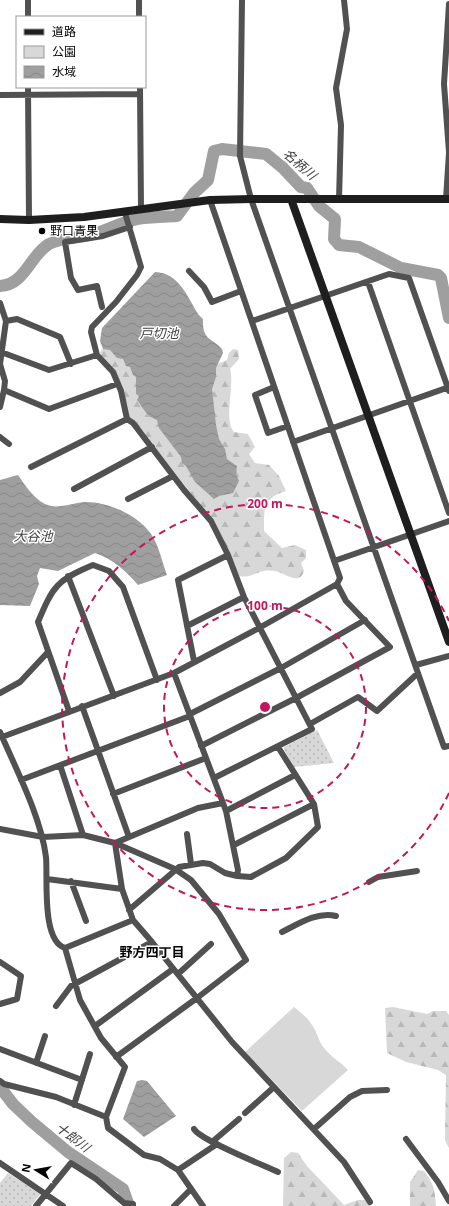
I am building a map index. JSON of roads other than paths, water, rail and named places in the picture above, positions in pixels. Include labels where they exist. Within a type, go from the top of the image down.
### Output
[{"type":"street","points":[[28,0],[28,16]]},
{"type":"street","points":[[139,0],[139,16]]},
{"type":"street","points":[[242,0],[240,152],[250,199],[332,427],[444,747],[449,746]]},
{"type":"street","points":[[336,200],[341,125],[336,88],[347,29],[344,0]]},
{"type":"street","points":[[0,218],[29,220],[126,216],[141,210],[210,200],[448,199],[449,153],[444,84],[449,4]]},
{"type":"street","points":[[28,88],[29,220]]},
{"type":"street","points":[[140,88],[141,210]]},
{"type":"street","points":[[0,95],[140,94]]},
{"type":"street","points":[[291,199],[449,642]]},
{"type":"street","points":[[133,920],[66,948],[62,947],[54,938],[49,926],[43,837],[1,734],[114,696],[174,673],[194,660],[259,628],[337,584],[340,578],[210,200]]},
{"type":"street","points":[[126,216],[141,267],[137,275],[116,302],[92,327],[91,336],[97,355],[114,372],[117,384],[121,391],[127,419],[133,423],[173,476],[211,521],[228,555],[244,597],[259,628],[312,729],[214,778]]},
{"type":"street","points":[[102,307],[97,286],[78,290],[71,278],[65,242],[103,236],[130,227]]},
{"type":"street","points":[[189,271],[204,287],[212,302],[241,291]]},
{"type":"street","points":[[252,321],[327,297],[389,274],[409,278],[449,388],[410,400],[293,442]]},
{"type":"street","points":[[368,282],[449,513]]},
{"type":"street","points":[[0,303],[4,319],[0,364],[5,381],[0,407]]},
{"type":"street","points":[[4,319],[17,319],[60,337],[71,364]]},
{"type":"street","points":[[0,352],[49,370],[97,355]]},
{"type":"street","points":[[4,390],[49,408],[117,384]]},
{"type":"street","points":[[274,387],[255,395],[268,433],[288,426]]},
{"type":"street","points":[[31,467],[127,419]]},
{"type":"street","points":[[0,437],[9,444]]},
{"type":"street","points":[[74,488],[152,447]]},
{"type":"street","points":[[128,499],[173,476]]},
{"type":"street","points":[[334,561],[410,533],[449,521]]},
{"type":"street","points":[[194,660],[178,580],[228,555]]},
{"type":"street","points":[[69,711],[38,622],[49,594],[68,576],[93,565],[109,571],[123,587],[157,680]]},
{"type":"street","points":[[68,576],[114,696]]},
{"type":"street","points":[[201,746],[296,698],[390,646],[346,601],[337,584]]},
{"type":"street","points":[[187,626],[244,597]]},
{"type":"street","points":[[21,780],[190,716],[281,668],[365,620]]},
{"type":"street","points":[[0,693],[20,682],[48,652]]},
{"type":"street","points":[[416,665],[449,656]]},
{"type":"street","points":[[174,673],[226,811],[234,846],[238,870],[237,876]]},
{"type":"street","points":[[310,724],[358,697],[377,711],[418,673]]},
{"type":"street","points":[[82,706],[129,837]]},
{"type":"street","points":[[129,910],[175,869],[192,864],[203,863],[210,864],[225,873],[237,876],[251,876],[286,858],[318,827],[314,804],[278,747]]},
{"type":"street","points":[[113,794],[206,758]]},
{"type":"street","points":[[60,765],[83,835]]},
{"type":"street","points":[[226,811],[295,775]]},
{"type":"street","points":[[115,843],[198,808],[223,803]]},
{"type":"street","points":[[234,846],[314,804]]},
{"type":"street","points":[[0,829],[43,837],[83,835],[115,843],[175,869],[191,880],[219,914],[246,960],[116,1058]]},
{"type":"street","points":[[187,834],[192,864]]},
{"type":"street","points":[[115,843],[122,889],[133,920],[232,1042],[344,1162],[370,1202]]},
{"type":"street","points":[[369,882],[378,877],[417,871]]},
{"type":"street","points":[[47,879],[122,889]]},
{"type":"street","points":[[71,881],[86,921]]},
{"type":"street","points":[[282,932],[310,918],[330,915],[336,916]]},
{"type":"street","points":[[56,1006],[71,986],[152,942]]},
{"type":"street","points":[[95,1026],[176,972],[211,944]]},
{"type":"street","points":[[66,948],[80,1000],[101,1038],[124,1067],[106,1117],[108,1128],[144,1155],[160,1159],[178,1170],[203,1206]]},
{"type":"street","points":[[0,962],[21,976],[17,999],[0,1004]]},
{"type":"street","points":[[36,1063],[44,1036]]},
{"type":"street","points":[[0,1049],[82,1080]]},
{"type":"street","points":[[74,1105],[90,1054]]},
{"type":"street","points":[[0,1080],[4,1084],[56,1097],[106,1117]]},
{"type":"street","points":[[246,1112],[274,1087]]},
{"type":"street","points":[[314,1129],[350,1097],[362,1091],[387,1090]]},
{"type":"street","points":[[178,1170],[214,1143],[239,1119]]},
{"type":"street","points":[[194,1129],[196,1133],[214,1143],[278,1172]]},
{"type":"street","points":[[406,1139],[438,1182],[449,1201]]},
{"type":"street","points":[[0,1163],[47,1193],[63,1206]]},
{"type":"street","points":[[36,1206],[71,1163],[96,1179],[124,1203],[133,1205]]},
{"type":"street","points":[[174,1206],[191,1189]]},
{"type":"water","name":"戸切池","points":[[155,272],[170,276],[176,281],[186,293],[198,314],[203,319],[203,326],[206,335],[222,349],[223,353],[216,368],[216,377],[212,389],[216,425],[219,439],[225,449],[227,459],[237,466],[236,474],[239,481],[233,493],[219,496],[214,499],[195,482],[186,466],[182,463],[181,457],[159,428],[157,420],[143,409],[137,400],[139,396],[136,394],[136,377],[133,375],[130,367],[126,366],[123,359],[117,358],[110,350],[103,349],[100,341],[102,328]]},
{"type":"water","name":"大谷池","points":[[18,475],[33,495],[50,506],[93,502],[121,510],[130,515],[145,527],[154,538],[167,575],[138,585],[119,566],[95,553],[58,571],[40,568],[37,576],[39,584],[30,606],[0,605],[0,480]]},
{"type":"water","points":[[137,1081],[147,1081],[176,1116],[144,1137],[123,1119]]},
{"type":"waterway","name":"名柄川","points":[[0,286],[16,281],[42,249],[54,242],[94,234],[137,219],[177,216],[194,193],[208,180],[214,151],[222,149],[266,154],[283,168],[301,187],[307,188],[319,206],[335,219],[334,239],[339,245],[359,247],[401,268],[438,275],[441,278],[449,318]]},
{"type":"waterway","name":"十郎川","points":[[0,1087],[13,1104],[68,1152],[123,1189],[129,1206]]},
{"type":"place","name":"野口青果","points":[[42,231]]},
{"type":"district","name":"野方四丁目","points":[[152,952]]}]
